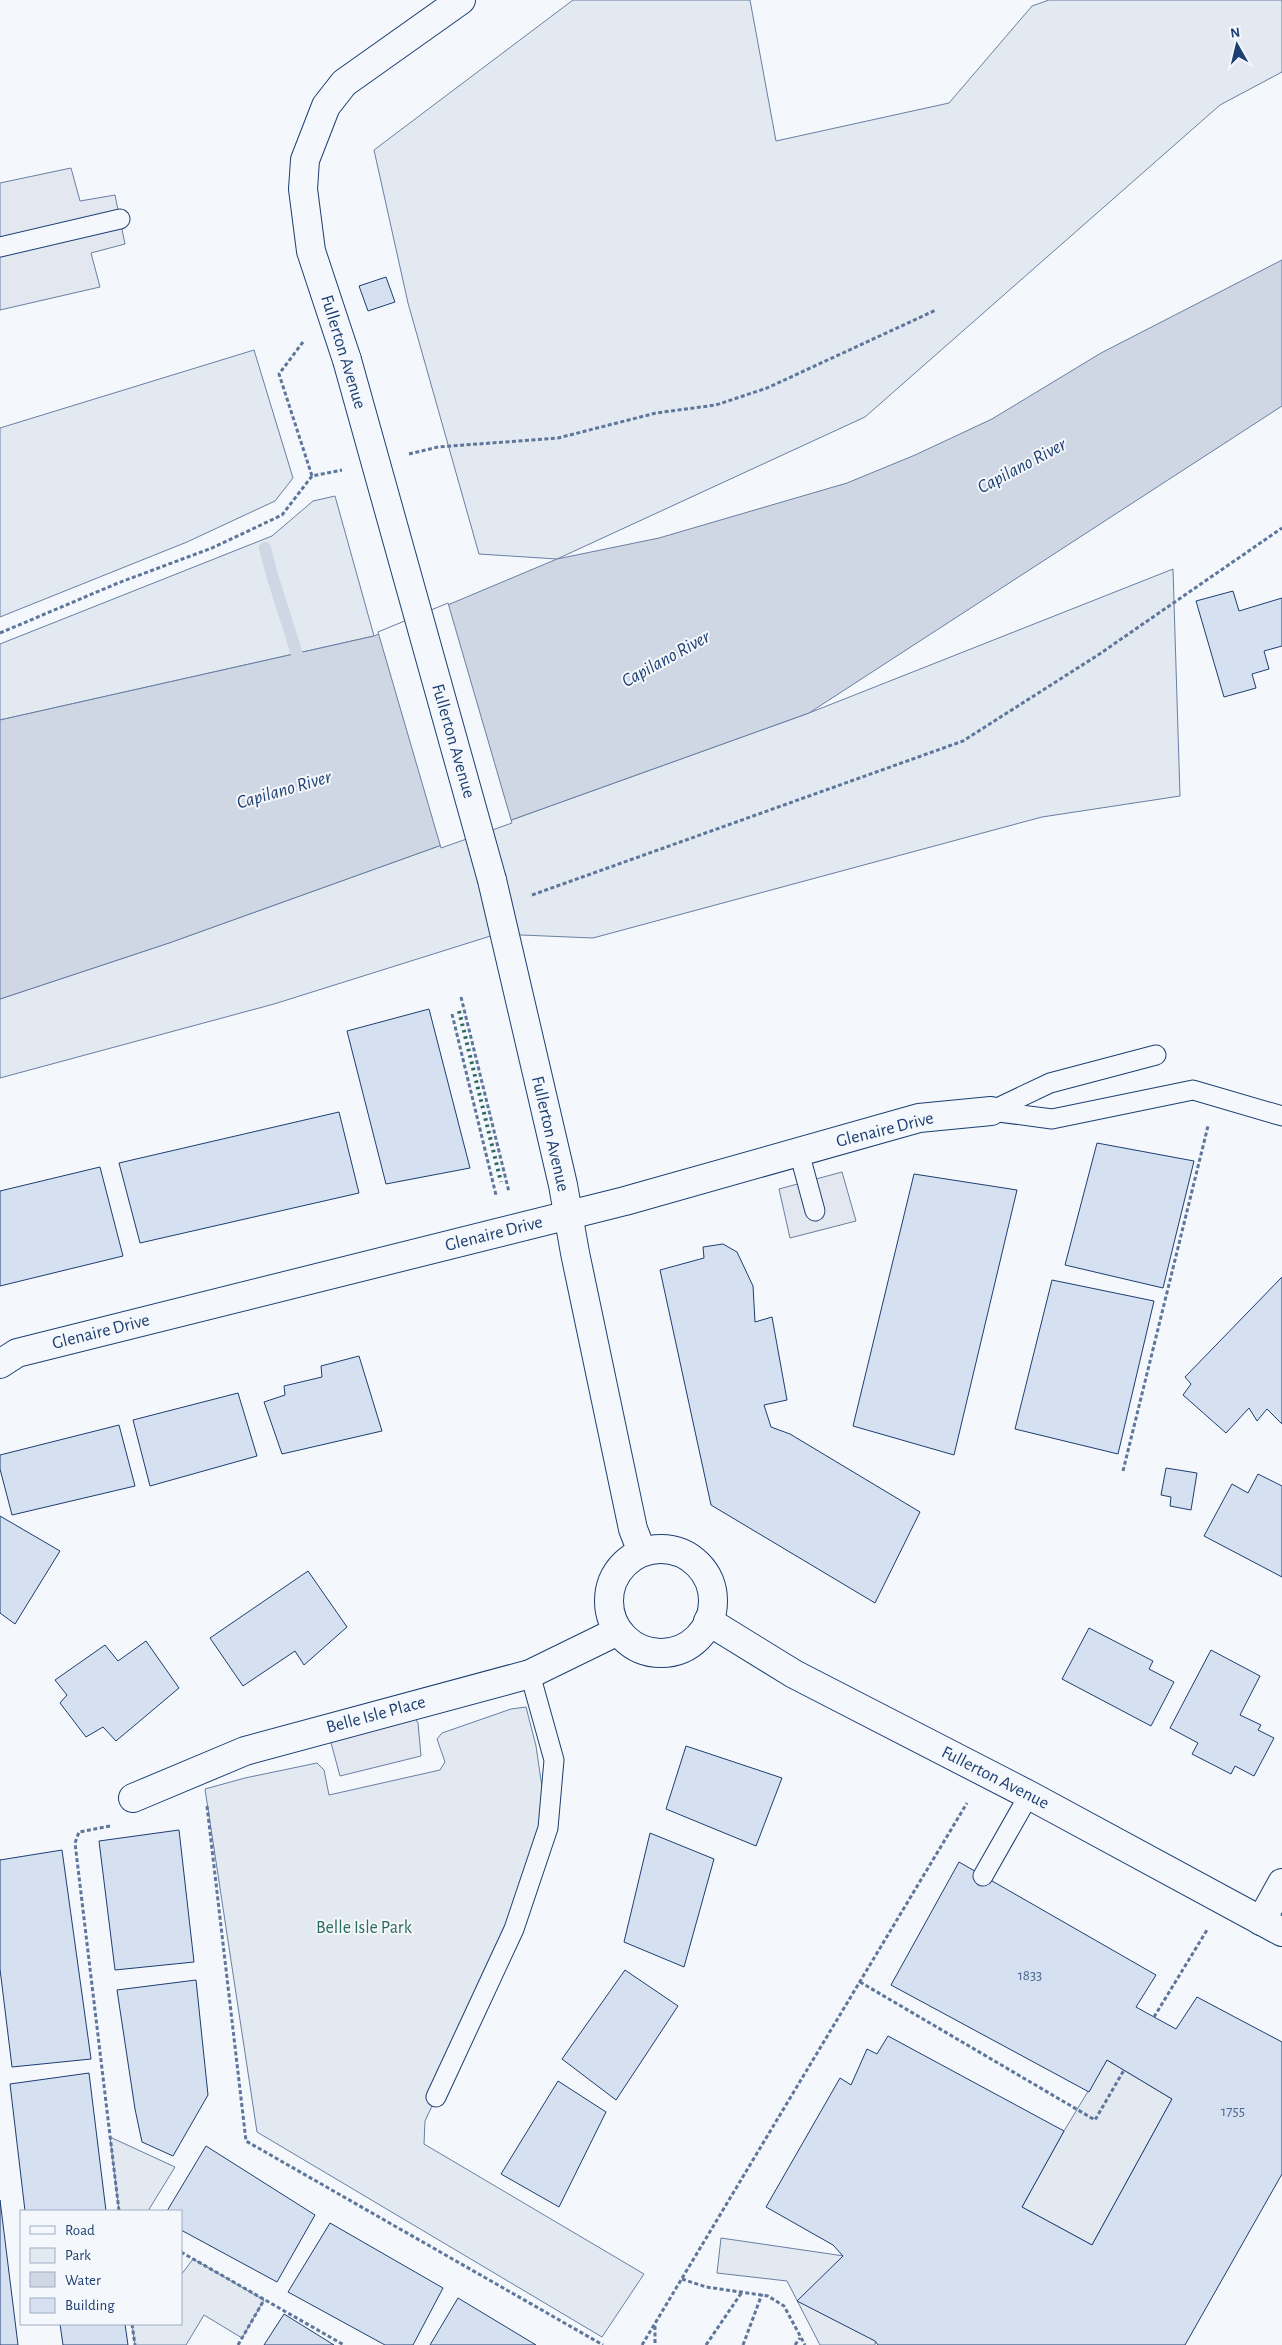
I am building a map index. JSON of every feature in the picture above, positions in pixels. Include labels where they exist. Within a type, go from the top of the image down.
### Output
[{"type":"street","name":"Fullerton Avenue","points":[[461,0],[344,83],[326,106],[305,160],[303,189],[312,251],[347,360],[492,880],[568,1216],[633,1529],[642,1552]]},
{"type":"street","name":"Glenaire Drive","points":[[0,1364],[17,1353],[568,1216],[919,1118],[991,1112]]},
{"type":"street","points":[[659,1548],[676,1551],[692,1559],[704,1571],[711,1587],[713,1604],[708,1621],[700,1634],[688,1645],[674,1651],[658,1652],[643,1650],[629,1642],[618,1631],[611,1617],[608,1602],[611,1586],[617,1572],[628,1560],[642,1552],[659,1548]]},
{"type":"street","name":"Fullerton Avenue","points":[[708,1621],[794,1674],[1029,1795],[1271,1927]]},
{"type":"street","name":"Belle Isle Place","points":[[133,1798],[245,1751],[530,1674],[618,1631]]},
{"type":"street","points":[[1271,1927],[1282,1883]]},
{"type":"lane","points":[[0,247],[120,219]]},
{"type":"lane","points":[[991,1112],[1050,1083],[1156,1055]]},
{"type":"lane","points":[[991,1112],[1052,1119],[1193,1090],[1282,1116]]},
{"type":"lane","points":[[798,1152],[815,1210]]},
{"type":"lane","points":[[436,2097],[514,1930],[548,1828],[554,1760],[530,1674]]},
{"type":"lane","points":[[984,1876],[1029,1795]]},
{"type":"path","points":[[399,456],[438,447],[558,438],[656,413],[716,405],[767,388],[936,310]]},
{"type":"path","points":[[303,342],[279,374],[312,476]]},
{"type":"path","points":[[0,633],[118,583],[212,548],[282,514],[312,476],[351,468]]},
{"type":"path","points":[[498,907],[962,741],[1098,655],[1282,528]]},
{"type":"path","points":[[461,997],[509,1192]]},
{"type":"path","points":[[452,1014],[496,1196]]},
{"type":"path","points":[[1123,1472],[1210,1118]]},
{"type":"path","points":[[642,2345],[986,1773]]},
{"type":"path","points":[[206,1797],[246,2141],[603,2345]]},
{"type":"path","points":[[113,1825],[79,1832],[75,1843],[119,2210]]},
{"type":"path","points":[[1154,2017],[1207,1930]]},
{"type":"path","points":[[860,1982],[1095,2120],[1124,2070]]},
{"type":"path","points":[[182,2253],[344,2345]]},
{"type":"path","points":[[682,2279],[706,2287],[762,2294],[784,2306],[805,2345]]},
{"type":"path","points":[[706,2345],[742,2292]]},
{"type":"path","points":[[743,2345],[762,2294]]},
{"type":"path","points":[[238,2345],[264,2300]]},
{"type":"path","points":[[655,2323],[655,2345]]},
{"type":"path","points":[[132,2325],[135,2345]]},
{"type":"path","points":[[795,2345],[800,2338]]},
{"type":"green space","points":[[573,0],[750,0],[776,141],[949,103],[1032,6],[1049,0],[1282,0],[1282,72],[1220,105],[865,417],[557,559],[479,554],[408,303],[374,150]]},
{"type":"green space","points":[[254,350],[293,478],[275,501],[187,542],[0,617],[0,428]]},
{"type":"green space","points":[[335,496],[374,636],[0,720],[0,644],[272,536],[313,501]]},
{"type":"green space","points":[[1173,569],[1180,796],[1042,817],[593,938],[497,934],[274,1004],[0,1078],[0,999],[169,943],[809,713]]},
{"type":"green space","name":"Belle Isle Park","points":[[526,1707],[536,1746],[548,1828],[514,1929],[425,2121],[424,2144],[644,2274],[602,2337],[257,2132],[205,1789],[245,1778],[317,1763],[324,1770],[329,1795],[440,1770],[445,1762],[437,1739],[442,1733],[511,1709]]},
{"type":"green space","points":[[1107,2060],[1172,2099],[1092,2245],[1022,2207],[1064,2131]]},
{"type":"green space","points":[[110,2137],[175,2167],[149,2210],[119,2210]]},
{"type":"green space","points":[[721,2238],[885,2262],[875,2345],[820,2345],[787,2281],[717,2273]]},
{"type":"green space","points":[[193,2259],[264,2300],[242,2338],[204,2315],[186,2345],[135,2345],[132,2325],[182,2325],[182,2274]]},
{"type":"shaded area","points":[[71,168],[80,201],[115,195],[125,244],[91,253],[100,287],[0,310],[0,183]]},
{"type":"shaded area","points":[[842,1172],[856,1221],[790,1238],[779,1189]]},
{"type":"shaded area","points":[[408,1706],[418,1723],[421,1756],[340,1776],[327,1728]]},
{"type":"water","name":"Capilano River","points":[[1282,260],[1282,406],[809,713],[169,943],[0,999],[0,720],[374,636],[557,559],[659,538],[847,483],[915,455],[992,419],[1101,353]]},
{"type":"pier","points":[[448,603],[512,823],[441,848],[378,632]]},
{"type":"building","points":[[386,277],[395,302],[368,311],[359,286]]},
{"type":"building","points":[[1233,591],[1239,611],[1282,598],[1282,646],[1264,651],[1269,669],[1252,674],[1256,688],[1224,697],[1196,601]]},
{"type":"building","points":[[429,1009],[470,1168],[386,1184],[347,1031]]},
{"type":"building","points":[[339,1112],[359,1193],[140,1243],[119,1163]]},
{"type":"building","points":[[1097,1143],[1194,1161],[1163,1288],[1065,1265]]},
{"type":"building","points":[[100,1167],[123,1256],[0,1286],[0,1191]]},
{"type":"building","points":[[914,1174],[1017,1190],[954,1455],[853,1426]]},
{"type":"building","points":[[723,1244],[737,1252],[753,1286],[755,1322],[772,1317],[787,1400],[764,1405],[771,1427],[790,1434],[920,1512],[875,1603],[711,1505],[660,1270],[704,1258],[703,1247]]},
{"type":"building","points":[[1282,1277],[1282,1424],[1267,1409],[1257,1421],[1249,1408],[1226,1433],[1183,1395],[1191,1384],[1185,1377]]},
{"type":"building","points":[[1052,1280],[1154,1301],[1118,1454],[1015,1429]]},
{"type":"building","points":[[359,1356],[382,1431],[282,1454],[264,1402],[285,1395],[284,1386],[322,1377],[321,1366]]},
{"type":"building","points":[[238,1393],[257,1456],[150,1486],[133,1420]]},
{"type":"building","points":[[119,1425],[135,1486],[12,1515],[0,1469],[0,1455]]},
{"type":"building","points":[[1166,1468],[1197,1473],[1191,1510],[1170,1506],[1171,1497],[1161,1495]]},
{"type":"building","points":[[1258,1474],[1282,1486],[1282,1577],[1204,1536],[1232,1484],[1248,1493]]},
{"type":"building","points":[[0,1516],[60,1551],[15,1624],[0,1613]]},
{"type":"building","points":[[308,1571],[347,1627],[304,1665],[295,1651],[243,1686],[210,1638]]},
{"type":"building","points":[[1089,1628],[1153,1661],[1149,1669],[1174,1682],[1151,1726],[1062,1679]]},
{"type":"building","points":[[146,1641],[179,1688],[116,1741],[103,1727],[86,1737],[60,1703],[67,1695],[55,1680],[105,1645],[118,1661]]},
{"type":"building","points":[[1211,1650],[1260,1676],[1240,1715],[1261,1725],[1258,1730],[1274,1738],[1254,1776],[1235,1766],[1231,1774],[1192,1754],[1198,1743],[1170,1728]]},
{"type":"building","points":[[686,1746],[782,1778],[756,1846],[666,1809]]},
{"type":"building","points":[[179,1830],[194,1962],[115,1970],[99,1841]]},
{"type":"building","points":[[650,1833],[714,1859],[684,1967],[624,1942]]},
{"type":"building","points":[[62,1850],[91,2059],[12,2067],[0,1969],[0,1860]]},
{"type":"building","points":[[959,1862],[1156,1975],[1136,2007],[1176,2029],[1197,1997],[1282,2042],[1282,2174],[1185,2345],[878,2345],[875,2341],[797,2301],[843,2256],[833,2245],[766,2207],[840,2078],[851,2085],[867,2049],[877,2054],[888,2036],[1064,2131],[1022,2207],[1092,2245],[1172,2099],[1107,2060],[1089,2092],[891,1985]]},
{"type":"building","points":[[625,1970],[678,2006],[616,2100],[562,2059]]},
{"type":"building","points":[[196,1980],[208,2095],[173,2156],[142,2142],[135,2109],[117,1990]]},
{"type":"building","points":[[89,2073],[106,2210],[25,2210],[10,2084]]},
{"type":"building","points":[[558,2081],[606,2112],[559,2207],[501,2174]]},
{"type":"building","points":[[206,2146],[315,2215],[277,2282],[182,2231],[182,2210],[168,2210]]},
{"type":"building","points":[[0,2200],[18,2345],[0,2345]]},
{"type":"building","points":[[330,2223],[443,2288],[413,2345],[385,2345],[288,2292]]},
{"type":"building","points":[[458,2298],[536,2345],[430,2345]]},
{"type":"building","points":[[284,2314],[334,2345],[264,2345]]},
{"type":"building","points":[[60,2325],[125,2325],[128,2345],[63,2345]]},
{"type":"waterway","points":[[265,548],[302,670]]},
{"type":"hedge","points":[[459,1011],[501,1182]]}]
